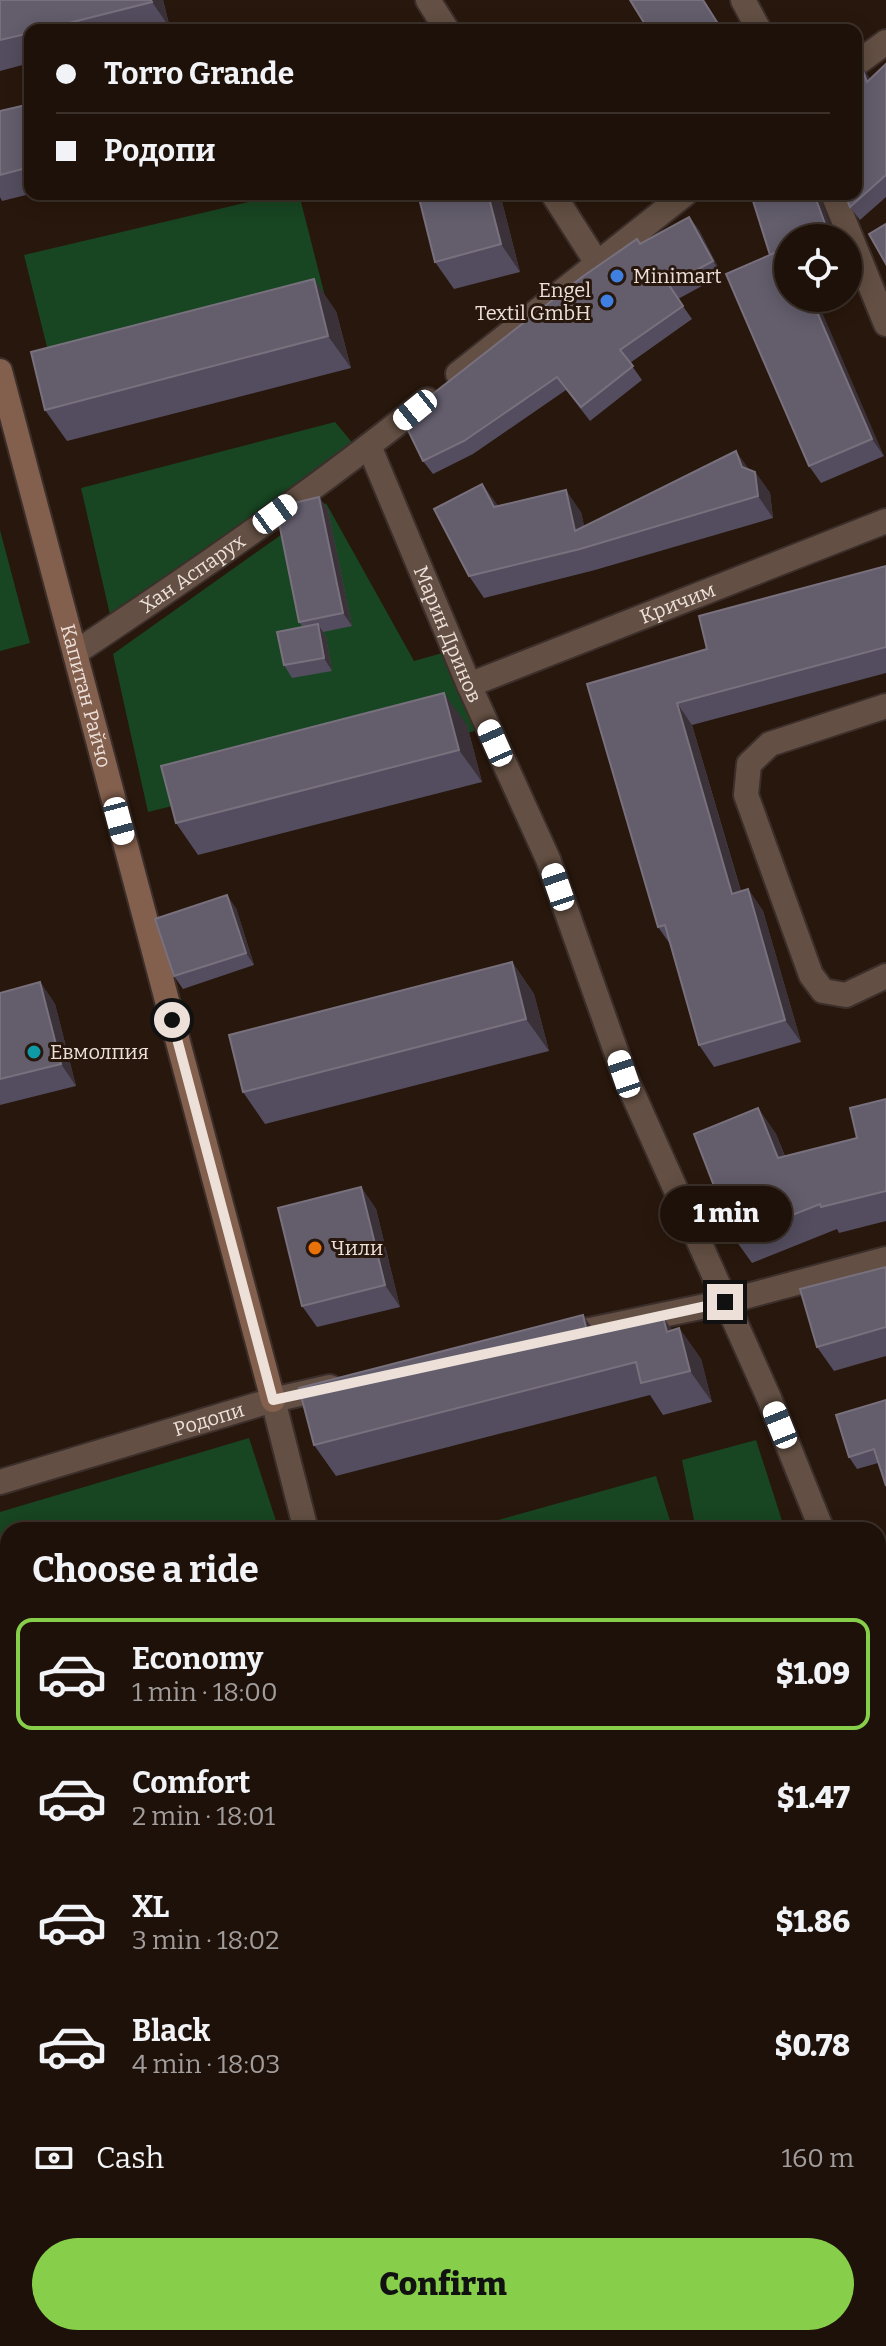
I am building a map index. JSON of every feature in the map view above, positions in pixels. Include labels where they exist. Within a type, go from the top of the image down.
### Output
[{"type":"street","points":[[428,0],[443,24]]},
{"type":"street","points":[[743,0],[756,24]]},
{"type":"street","points":[[862,60],[886,42]]},
{"type":"street","points":[[557,200],[597,263]]},
{"type":"street","name":"Хан Аспарух","points":[[75,653],[182,582],[369,446],[677,200]]},
{"type":"street","points":[[835,200],[886,324]]},
{"type":"street","name":"Капитан Райчо","points":[[0,371],[304,1522]]},
{"type":"street","name":"Марин Дринов","points":[[369,446],[469,685],[548,859],[624,1074],[819,1522]]},
{"type":"street","name":"Кричим","points":[[469,685],[886,521]]},
{"type":"street","points":[[886,706],[770,744],[749,764],[746,795],[811,975],[823,991],[846,995],[886,976]]},
{"type":"street","points":[[531,1342],[725,1302],[886,1259]]},
{"type":"street","name":"Родопи","points":[[0,1482],[273,1400],[350,1382]]},
{"type":"green space","points":[[257,200],[301,200],[327,304],[53,371],[24,255]]},
{"type":"green space","points":[[335,422],[355,446],[111,619],[81,488]]},
{"type":"green space","points":[[326,503],[414,661],[446,652],[483,729],[148,812],[113,654]]},
{"type":"green space","points":[[0,530],[30,643],[0,651]]},
{"type":"green space","points":[[249,1438],[276,1522],[0,1522],[0,1512]]},
{"type":"green space","points":[[756,1440],[782,1522],[694,1522],[682,1460]]},
{"type":"green space","points":[[656,1476],[670,1522],[491,1522]]},
{"type":"building","points":[[0,0],[152,2],[65,24],[24,24],[24,34],[0,40]]},
{"type":"building","points":[[630,0],[703,0],[718,24],[645,24]]},
{"type":"building","points":[[886,64],[886,175],[862,196],[862,68],[867,82]]},
{"type":"building","points":[[24,105],[24,169],[0,175],[0,111]]},
{"type":"building","points":[[420,200],[490,200],[501,244],[435,262]]},
{"type":"building","points":[[752,200],[816,200],[825,224],[774,224],[774,253],[770,255]]},
{"type":"building","points":[[689,217],[713,261],[669,285],[683,306],[620,350],[633,366],[581,407],[557,377],[464,441],[423,461],[402,418],[582,277],[637,239],[640,244]]},
{"type":"building","points":[[886,224],[886,264],[869,234]]},
{"type":"building","points":[[774,253],[774,312],[817,312],[872,439],[809,466],[726,274]]},
{"type":"building","points":[[314,279],[328,336],[45,410],[31,352]]},
{"type":"building","points":[[736,451],[742,467],[755,472],[758,496],[580,549],[469,576],[434,509],[482,484],[494,507],[566,490],[575,531]]},
{"type":"building","points":[[319,497],[343,613],[299,622],[277,513],[290,504]]},
{"type":"building","points":[[886,566],[886,647],[677,703],[732,894],[748,889],[785,1020],[699,1045],[665,925],[658,927],[587,684],[707,649],[699,616]]},
{"type":"building","points":[[318,624],[324,658],[284,665],[277,632]]},
{"type":"building","points":[[444,693],[459,750],[176,823],[161,766]]},
{"type":"building","points":[[227,895],[246,953],[174,976],[155,919]]},
{"type":"building","points":[[512,962],[526,1019],[243,1092],[229,1035]]},
{"type":"building","points":[[40,982],[61,1064],[0,1079],[0,993]]},
{"type":"building","points":[[886,1099],[886,1191],[821,1207],[820,1204],[734,1238],[694,1134],[758,1108],[778,1158],[857,1138],[850,1108]]},
{"type":"building","points":[[361,1187],[385,1285],[302,1306],[278,1208]]},
{"type":"building","points":[[886,1267],[886,1327],[817,1347],[800,1289]]},
{"type":"building","points":[[583,1315],[588,1336],[663,1317],[667,1332],[679,1328],[690,1371],[641,1383],[636,1362],[314,1445],[299,1388]]},
{"type":"building","points":[[886,1400],[886,1486],[874,1449],[849,1457],[836,1415]]},
{"type":"place","name":"Minimart","points":[[617,276]]},
{"type":"place","name":"Engel Textil GmbH","points":[[607,301]]},
{"type":"place","name":"Евмолпия","points":[[34,1052]]},
{"type":"place","name":"Чили","points":[[315,1248]]},
{"type":"route","points":[[172,1020],[273,1400],[725,1302]]}]
